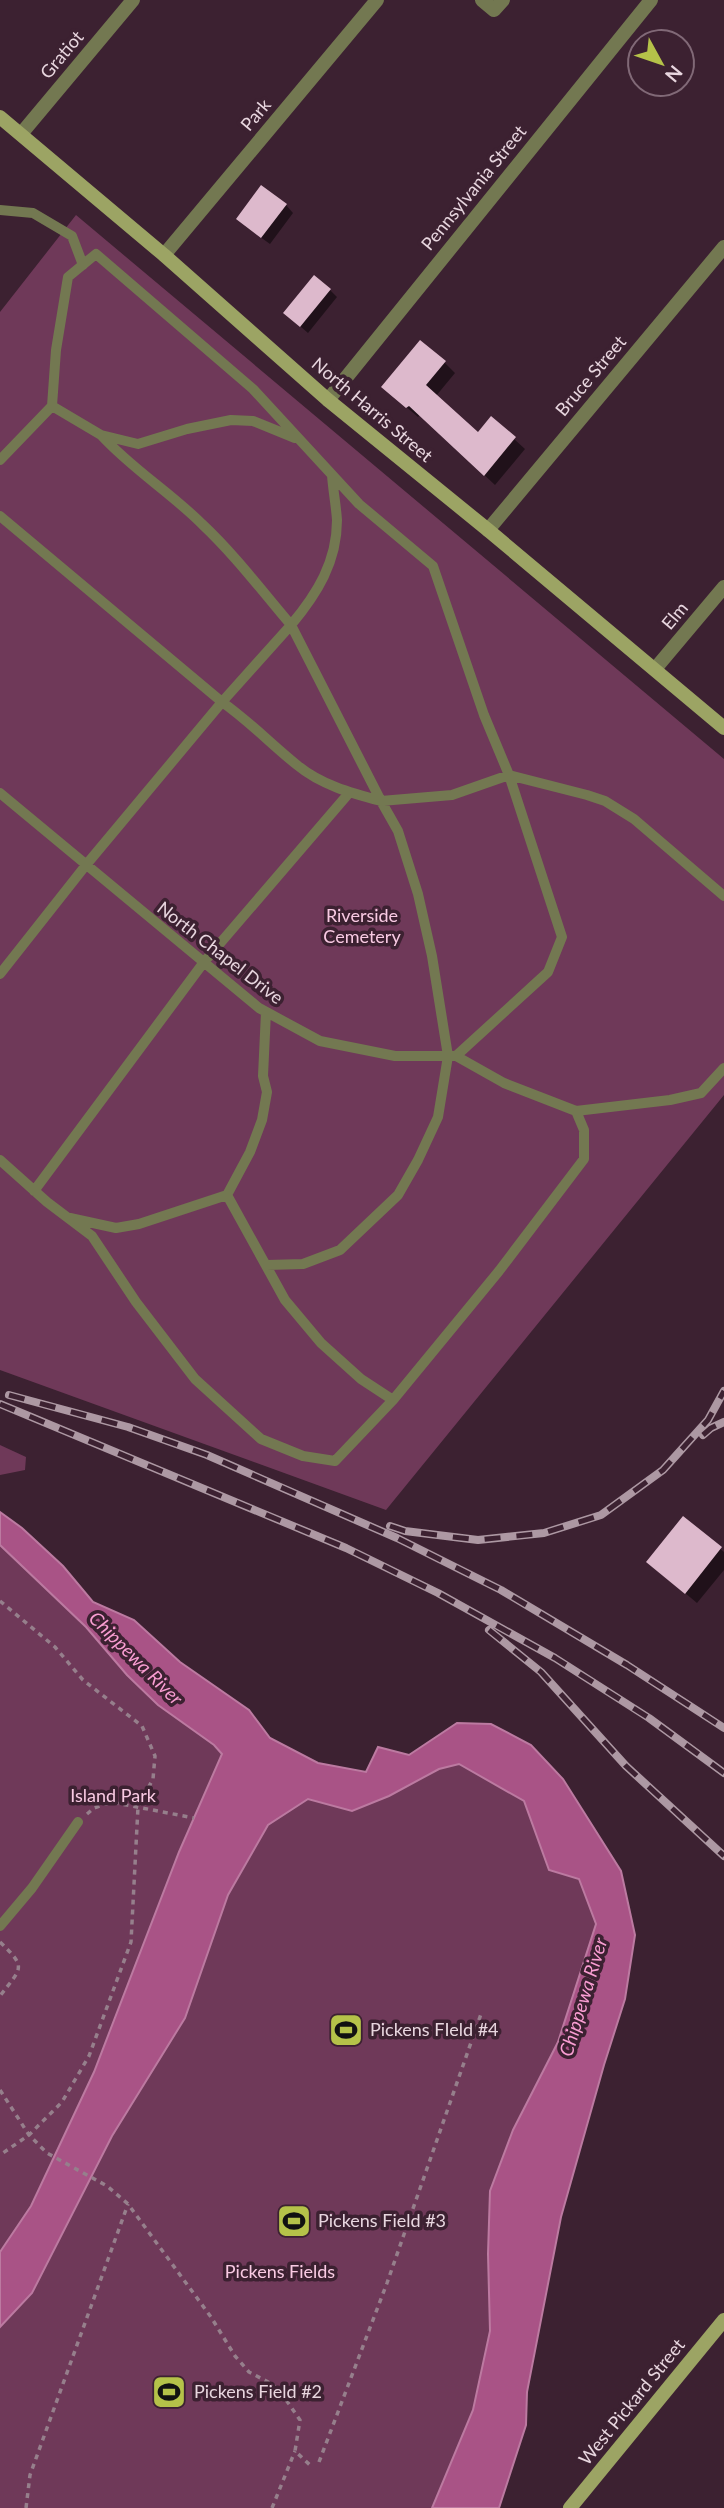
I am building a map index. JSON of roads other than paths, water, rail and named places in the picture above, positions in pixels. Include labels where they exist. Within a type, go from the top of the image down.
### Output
[{"type":"street","name":"Gratiot","points":[[20,134],[133,0]]},
{"type":"street","name":"Park","points":[[164,255],[377,0]]},
{"type":"street","points":[[482,0],[494,10],[503,0]]},
{"type":"street","name":"Pennsylvania Street","points":[[328,400],[651,0]]},
{"type":"street","name":"North Harris Street","points":[[0,117],[164,255],[328,400],[724,728]]},
{"type":"street","name":"Bruce Street","points":[[488,530],[724,247]]},
{"type":"street","name":"Elm","points":[[655,669],[724,587]]},
{"type":"street","name":"West Pickard Street","points":[[570,2508],[724,2320]]},
{"type":"lane","points":[[0,210],[33,213],[72,236],[83,265]]},
{"type":"lane","points":[[0,460],[52,406],[55,350],[68,277],[96,254],[253,389],[359,505],[433,566],[484,715],[509,775],[562,937],[548,972],[452,1056]]},
{"type":"lane","points":[[52,406],[101,435],[138,444],[187,429],[231,420],[253,421],[299,439]]},
{"type":"lane","points":[[101,435],[121,457],[201,522],[246,569],[291,625],[398,831],[418,894],[432,956],[452,1056],[438,1117],[418,1160],[397,1195],[340,1250],[303,1264],[267,1265]]},
{"type":"lane","points":[[0,974],[86,865],[315,594],[334,551],[337,519],[332,475]]},
{"type":"lane","points":[[0,516],[222,702],[268,737],[297,766],[321,781],[349,793],[381,801],[452,795],[509,775],[605,801],[634,819],[724,896]]},
{"type":"lane","name":"North Chapel Drive","points":[[0,793],[266,1012],[320,1041],[395,1056],[452,1056]]},
{"type":"lane","points":[[34,1191],[204,962],[349,793]]},
{"type":"lane","points":[[66,1217],[116,1228],[163,1217],[227,1195],[246,1162],[262,1119],[267,1092],[263,1076],[266,1012]]},
{"type":"lane","points":[[452,1056],[504,1083],[576,1111],[670,1100],[701,1093],[724,1068]]},
{"type":"lane","points":[[0,1160],[34,1191],[92,1236],[136,1302],[195,1379],[261,1439],[303,1456],[335,1461],[393,1400],[499,1271],[584,1159],[584,1130],[576,1111]]},
{"type":"lane","points":[[227,1195],[285,1300],[321,1343],[361,1379],[393,1400]]},
{"type":"lane","points":[[0,1926],[32,1888],[78,1822]]},
{"type":"water","name":"Chippewa River","points":[[0,1512],[22,1528],[63,1566],[93,1602],[134,1620],[180,1662],[249,1710],[270,1738],[318,1763],[366,1772],[378,1747],[409,1755],[457,1723],[491,1724],[531,1745],[563,1779],[621,1871],[635,1935],[625,1999],[561,2217],[527,2392],[526,2425],[499,2508],[432,2508],[473,2410],[490,2331],[490,2191],[513,2130],[558,2042],[596,1924],[579,1879],[549,1870],[524,1801],[459,1764],[439,1769],[389,1796],[352,1811],[308,1799],[268,1825],[228,1895],[185,2018],[112,2136],[32,2293],[0,2327],[0,2252],[31,2206],[94,2072],[179,1852],[222,1754],[214,1745],[158,1705],[127,1675],[86,1627],[0,1545]]},
{"type":"railway","points":[[390,1526],[405,1531],[478,1540],[544,1533],[601,1515],[663,1470],[708,1420],[724,1391]]},
{"type":"railway","points":[[9,1395],[128,1427],[207,1455],[397,1538],[501,1590],[627,1665],[724,1728]]},
{"type":"railway","points":[[0,1404],[346,1548],[438,1593],[555,1658],[649,1718],[724,1773]]},
{"type":"railway","points":[[703,1435],[724,1422]]},
{"type":"railway","points":[[489,1630],[541,1672],[626,1766],[724,1856]]},
{"type":"place","name":"Pickens FIeld #4","points":[[346,2030]]},
{"type":"place","name":"Pickens Field #3","points":[[294,2221]]},
{"type":"place","name":"Pickens Field #2","points":[[169,2392]]},
{"type":"park label","name":"Riverside Cemetery","points":[[362,926]]},
{"type":"park label","name":"Island Park","points":[[113,1796]]},
{"type":"park label","name":"Pickens Fields","points":[[280,2272]]}]
